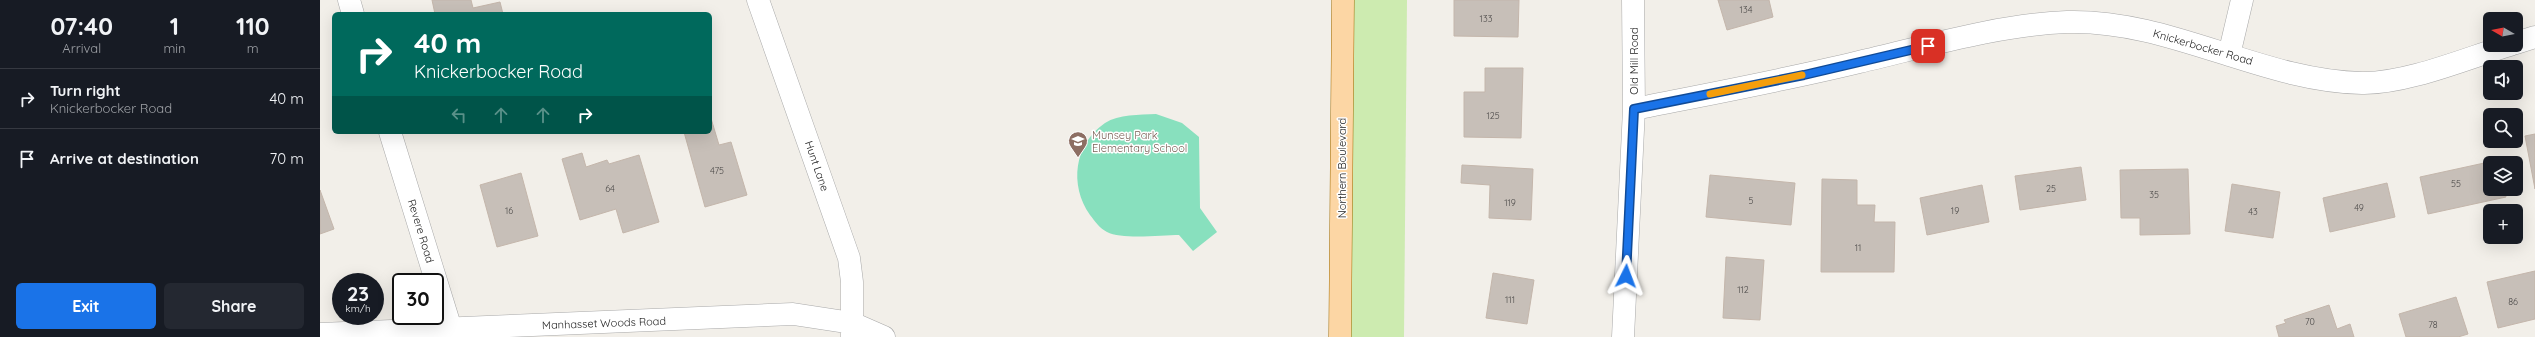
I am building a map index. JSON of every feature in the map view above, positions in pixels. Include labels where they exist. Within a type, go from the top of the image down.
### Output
[{"type":"main road","name":"Northern Boulevard","points":[[1340,337],[1343,0]]},
{"type":"street","points":[[349,0],[352,12]]},
{"type":"street","name":"Hunt Lane","points":[[758,0],[848,253],[852,282],[852,330]]},
{"type":"street","name":"Old Mill Road","points":[[1623,337],[1634,109],[1633,0]]},
{"type":"street","points":[[2229,55],[2242,0]]},
{"type":"street","name":"Knickerbocker Road","points":[[1634,109],[1804,75],[2006,28],[2069,22],[2131,28],[2175,37],[2229,55],[2325,81],[2365,83],[2400,79],[2487,52]]},
{"type":"street","points":[[2523,41],[2535,37]]},
{"type":"street","name":"Revere Road","points":[[391,134],[451,329]]},
{"type":"street","name":"Manhasset Woods Road","points":[[320,334],[793,314],[884,337]]},
{"type":"green space","points":[[1343,0],[1407,0],[1404,337],[1340,337]]},
{"type":"green space","points":[[1156,114],[1182,123],[1199,137],[1200,208],[1217,232],[1193,251],[1179,235],[1122,236],[1107,232],[1099,226],[1090,215],[1083,203],[1079,191],[1077,178],[1081,153],[1095,132],[1105,123],[1116,118]]},
{"type":"building","points":[[432,0],[471,0],[473,8],[500,2],[502,12],[435,12]]},
{"type":"building","points":[[1454,0],[1519,0],[1518,37],[1454,36]]},
{"type":"building","points":[[1718,0],[1769,0],[1773,17],[1727,30]]},
{"type":"building","points":[[1485,68],[1523,68],[1521,138],[1464,137],[1464,92],[1485,92]]},
{"type":"building","points":[[712,122],[719,145],[731,142],[747,195],[705,207],[685,134],[712,134]]},
{"type":"building","points":[[2535,134],[2535,189],[2525,136]]},
{"type":"building","points":[[582,153],[586,167],[607,160],[609,164],[639,155],[659,222],[623,233],[616,209],[580,220],[562,159]]},
{"type":"building","points":[[2483,163],[2483,196],[2506,197],[2428,214],[2420,177]]},
{"type":"building","points":[[1462,165],[1533,169],[1531,220],[1489,218],[1490,185],[1461,183]]},
{"type":"building","points":[[2081,167],[2086,200],[2020,210],[2015,176]]},
{"type":"building","points":[[2188,169],[2190,234],[2140,235],[2140,218],[2121,218],[2120,170]]},
{"type":"building","points":[[521,173],[538,236],[497,247],[480,185]]},
{"type":"building","points":[[1710,175],[1795,183],[1791,225],[1706,217]]},
{"type":"building","points":[[1822,179],[1857,180],[1857,205],[1875,205],[1874,222],[1895,222],[1894,272],[1821,272]]},
{"type":"building","points":[[2387,183],[2395,217],[2330,232],[2323,198]]},
{"type":"building","points":[[2232,184],[2280,192],[2273,238],[2225,231]]},
{"type":"building","points":[[1982,185],[1989,222],[1927,235],[1920,198]]},
{"type":"building","points":[[320,190],[334,229],[320,234]]},
{"type":"building","points":[[1726,257],[1764,260],[1760,320],[1723,318]]},
{"type":"building","points":[[2535,271],[2535,319],[2498,328],[2487,282]]},
{"type":"building","points":[[1493,273],[1534,280],[1527,324],[1486,318]]},
{"type":"building","points":[[2456,297],[2468,334],[2458,337],[2406,337],[2399,314]]},
{"type":"building","points":[[2329,305],[2337,329],[2350,324],[2354,337],[2279,337],[2276,326],[2286,323],[2284,320]]},
{"type":"slow traffic","points":[[1710,94],[1802,75]]},
{"type":"place","name":"Munsey Park Elementary School","points":[[1078,158]]},
{"type":"route","points":[[1626,276],[1634,109],[1804,75],[1928,46]]}]
